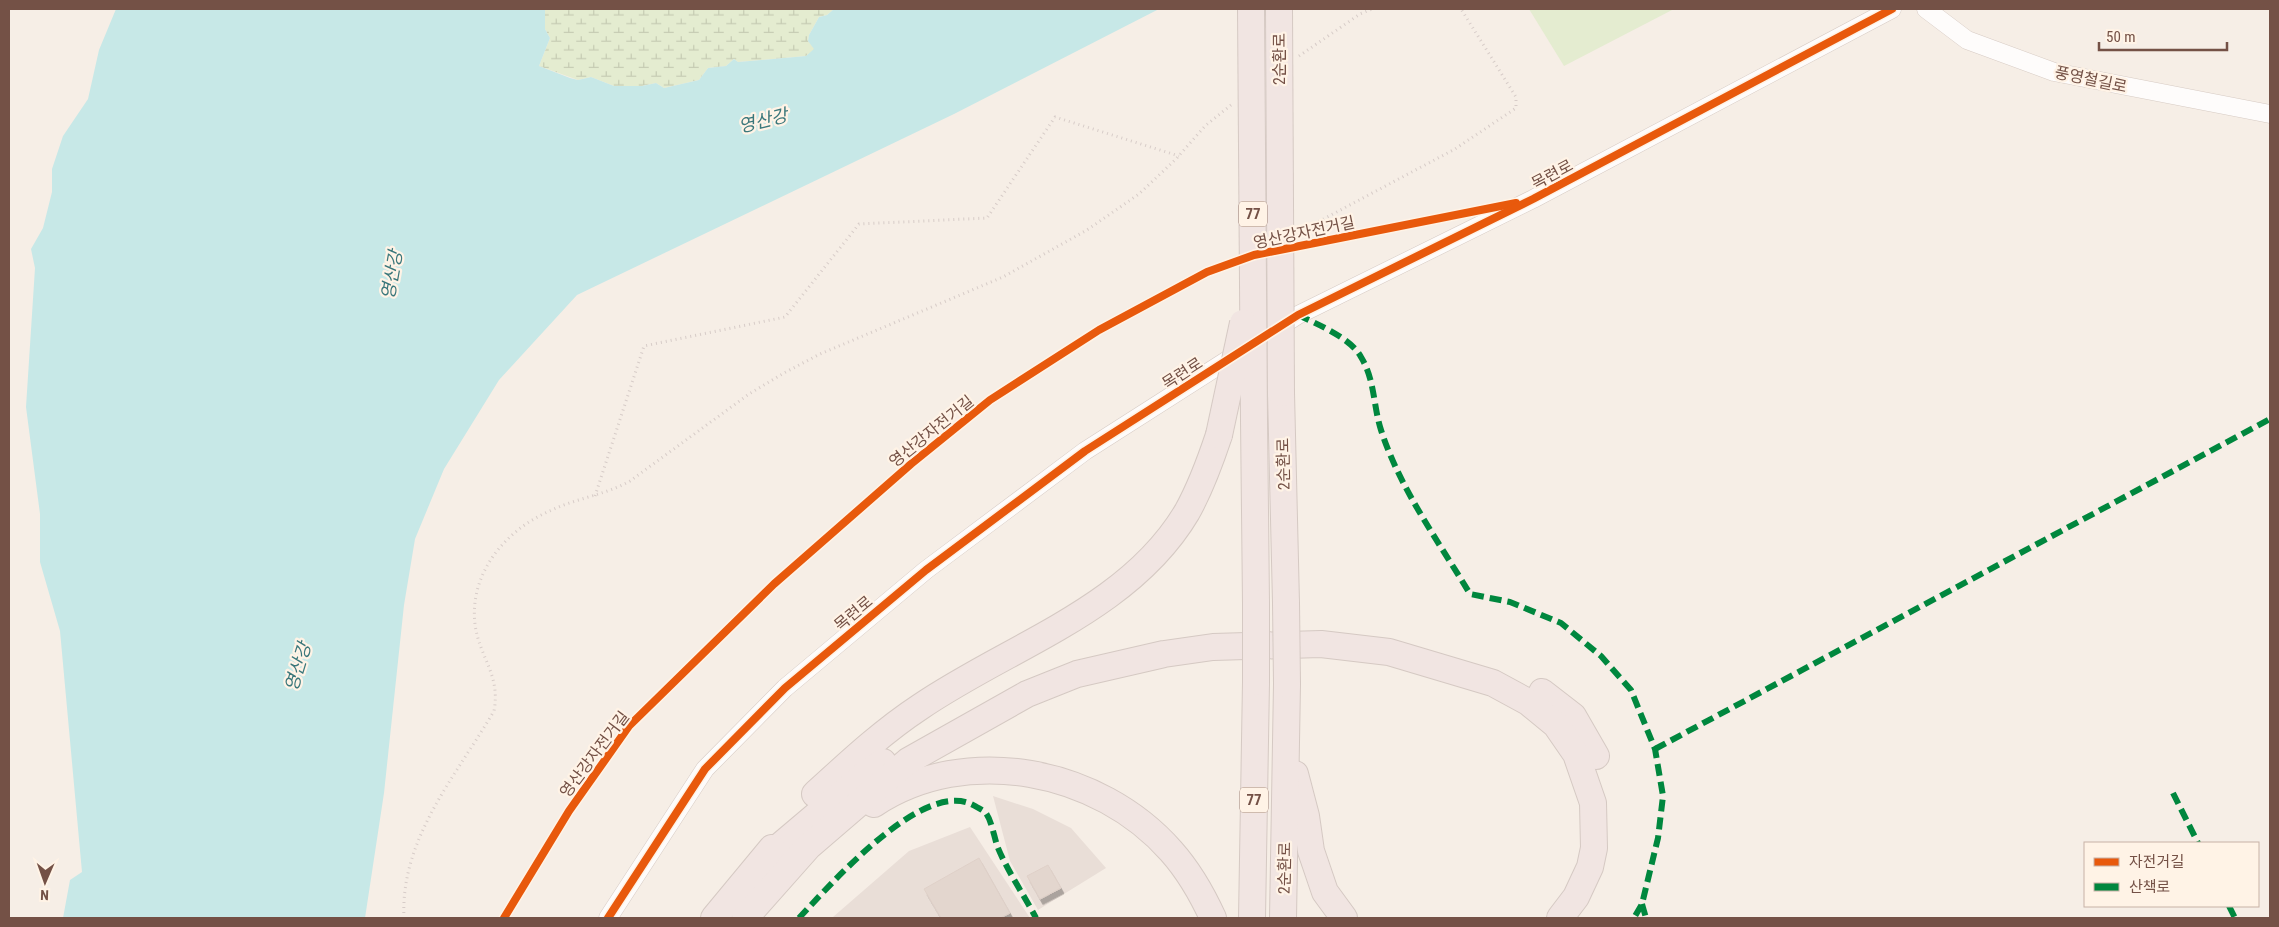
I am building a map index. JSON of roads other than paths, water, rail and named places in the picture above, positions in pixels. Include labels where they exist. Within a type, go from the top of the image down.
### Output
[{"type":"highway","name":"2순환로","points":[[1251,9],[1256,603],[1252,918]]},
{"type":"highway","name":"2순환로","points":[[1279,9],[1281,393],[1287,684],[1283,918]]},
{"type":"highway","points":[[714,918],[761,862],[803,806],[860,753],[912,712],[1081,614],[1144,566],[1186,513],[1204,478],[1219,435],[1226,394],[1253,283]]},
{"type":"highway","points":[[761,862],[864,776],[899,751],[940,724],[998,692],[1040,674],[1076,661],[1137,644],[1178,636],[1310,630],[1403,641],[1498,668],[1534,686],[1573,716],[1596,757],[1605,780],[1610,808],[1611,846],[1601,885],[1581,918]]},
{"type":"highway","points":[[745,918],[808,847],[908,761],[1027,694],[1077,674],[1164,654],[1205,648],[1321,644],[1389,652],[1493,683],[1528,702],[1556,725],[1576,754],[1587,780],[1593,810],[1594,848],[1590,867],[1576,897],[1560,918]]},
{"type":"highway","points":[[1287,745],[1306,816],[1312,851],[1325,892],[1344,918]]},
{"type":"highway","points":[[808,847],[892,792],[940,776],[1013,770],[1084,788],[1118,807],[1146,828],[1171,851],[1192,878],[1213,918]]},
{"type":"street","name":"목련로","points":[[608,918],[705,768],[785,688],[926,570],[1085,451],[1298,315],[1533,199],[1892,9]]},
{"type":"street","name":"풍영철길로","points":[[1926,9],[1967,40],[2054,72],[2270,114]]},
{"type":"water","name":"영산강","points":[[116,9],[545,9],[545,29],[550,38],[539,66],[578,80],[591,77],[614,86],[642,86],[656,83],[664,88],[699,80],[708,68],[726,66],[734,59],[738,62],[806,56],[814,49],[808,41],[809,35],[819,17],[827,15],[834,9],[1159,9],[954,114],[577,295],[499,380],[444,469],[415,539],[404,605],[384,793],[365,918],[63,918],[70,880],[82,872],[60,631],[40,562],[40,514],[26,407],[35,268],[31,249],[43,228],[52,192],[52,169],[63,136],[88,99],[99,50]]}]
